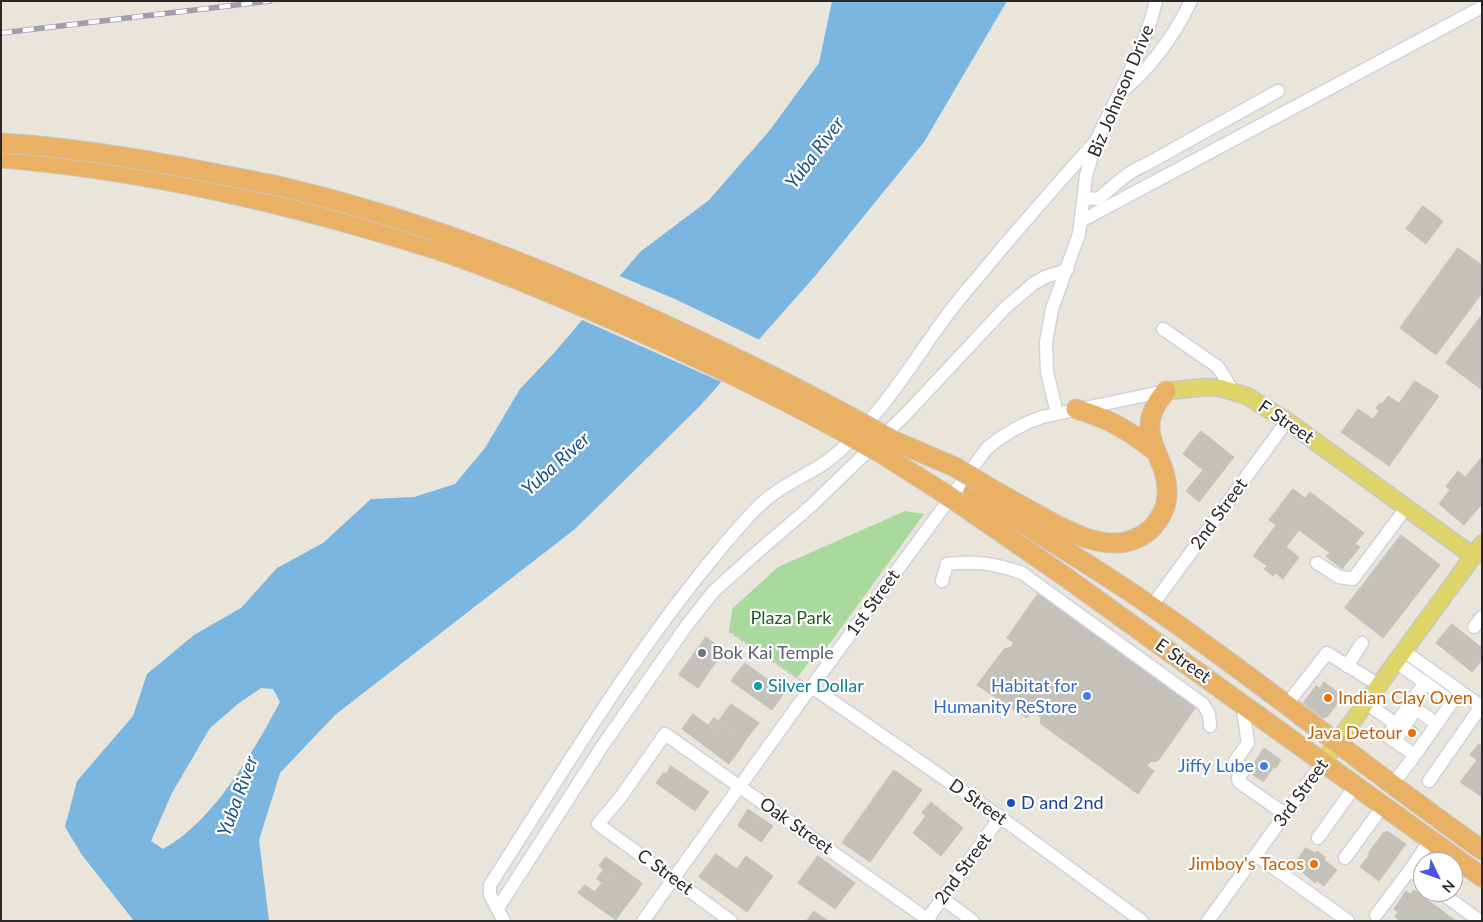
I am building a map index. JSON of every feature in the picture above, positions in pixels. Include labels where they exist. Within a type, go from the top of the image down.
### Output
[{"type":"highway","points":[[1,143],[79,149],[165,163],[274,185],[406,222],[455,238],[518,261],[663,323],[786,382],[886,446]]},
{"type":"highway","points":[[1,158],[148,177],[240,195],[374,230],[438,250],[479,264],[570,301],[733,374],[790,403],[886,446]]},
{"type":"highway","points":[[972,494],[1022,506],[1082,537],[1107,543],[1123,542],[1136,538],[1148,531],[1158,521],[1164,510],[1168,495],[1164,473],[1150,432],[1150,424],[1158,400],[1166,391]]},
{"type":"highway","points":[[1076,409],[1097,415],[1116,424],[1155,451]]},
{"type":"highway","name":"E Street","points":[[886,446],[947,478],[1152,607],[1338,742],[1392,785],[1482,850]]},
{"type":"highway","name":"E Street","points":[[972,494],[1242,703],[1322,763],[1482,877]]},
{"type":"main road","name":"F Street","points":[[1166,391],[1207,387],[1221,388],[1233,391],[1264,405],[1406,508],[1479,554]]},
{"type":"main road","name":"3rd Street","points":[[1322,763],[1479,554]]},
{"type":"street","name":"Biz Johnson Drive","points":[[1056,413],[1046,366],[1046,342],[1052,309],[1079,234],[1086,176],[1096,142],[1140,48],[1153,16],[1156,1]]},
{"type":"street","points":[[1117,97],[1138,78],[1156,56],[1179,24],[1191,1]]},
{"type":"street","points":[[1081,221],[1482,7]]},
{"type":"street","points":[[1084,198],[1098,199],[1132,170],[1145,165],[1278,91]]},
{"type":"street","points":[[504,921],[490,895],[490,885],[586,734],[676,604],[760,504],[782,487],[835,455],[869,421],[897,387],[951,310],[1046,195],[1096,142]]},
{"type":"street","points":[[498,908],[603,745],[687,625],[714,591],[824,493],[906,414],[1005,308],[1033,284],[1045,277],[1067,270]]},
{"type":"street","points":[[1163,329],[1218,367],[1233,391]]},
{"type":"street","name":"F Street","points":[[1056,413],[1166,391]]},
{"type":"street","name":"1st Street","points":[[643,921],[987,448],[1009,431],[1024,423],[1056,413]]},
{"type":"street","name":"2nd Street","points":[[1152,607],[1287,421]]},
{"type":"street","points":[[1317,563],[1338,577],[1353,580],[1406,508]]},
{"type":"street","points":[[942,581],[947,564],[997,564],[1022,573],[1203,704],[1209,714],[1210,726]]},
{"type":"street","points":[[1348,666],[1362,642]]},
{"type":"street","points":[[1286,704],[1328,653],[1379,685]]},
{"type":"street","points":[[1392,785],[1452,702],[1425,682],[1400,657]]},
{"type":"street","points":[[1400,657],[1481,706],[1429,781]]},
{"type":"street","points":[[1415,754],[1387,736],[1425,682]]},
{"type":"street","name":"D Street","points":[[812,687],[1000,817],[1142,921]]},
{"type":"street","points":[[1242,703],[1248,743],[1235,761],[1245,769],[1238,778],[1239,782],[1285,814]]},
{"type":"street","points":[[1366,703],[1396,724]]},
{"type":"street","points":[[1394,741],[1416,709],[1436,724]]},
{"type":"street","name":"Oak Street","points":[[598,824],[620,798],[665,734],[928,920]]},
{"type":"street","name":"3rd Street","points":[[1208,921],[1322,763]]},
{"type":"street","points":[[1318,838],[1355,786]]},
{"type":"street","points":[[1345,858],[1383,806]]},
{"type":"street","name":"2nd Street","points":[[928,920],[1000,817]]},
{"type":"street","name":"C Street","points":[[598,824],[731,921]]},
{"type":"street","points":[[1376,915],[1430,840]]},
{"type":"street","points":[[1256,855],[1348,921]]},
{"type":"street","points":[[942,898],[973,921]]},
{"type":"street","points":[[1454,902],[1480,921]]},
{"type":"path","points":[[729,631],[812,687]]},
{"type":"green space","name":"Plaza Park","points":[[905,511],[924,514],[823,653],[809,662],[797,678],[729,631],[732,609],[778,567]]},
{"type":"water","name":"Yuba River","points":[[832,1],[1007,1],[924,142],[816,275],[700,406],[575,529],[335,715],[280,773],[259,840],[269,921],[134,921],[82,855],[65,827],[77,781],[133,716],[147,674],[194,635],[241,608],[277,568],[323,543],[371,499],[414,497],[455,484],[485,448],[520,389],[554,353],[640,252],[709,200],[770,130],[819,63]],"holes":[[[261,688],[273,689],[280,702],[245,763],[215,803],[182,837],[163,849],[151,841],[172,793],[210,728],[239,703]]]},
{"type":"pier","points":[[617,275],[675,299],[762,341],[724,383],[580,319]]},
{"type":"building","points":[[1423,206],[1443,221],[1426,244],[1406,229]]},
{"type":"building","points":[[1458,248],[1482,265],[1482,293],[1436,355],[1400,328]]},
{"type":"building","points":[[1482,315],[1482,390],[1446,363]]},
{"type":"building","points":[[1415,381],[1439,396],[1389,466],[1341,432],[1358,409],[1373,419],[1379,411],[1376,408],[1380,403],[1382,404],[1388,396],[1399,403]]},
{"type":"building","points":[[1201,431],[1234,457],[1199,502],[1186,491],[1203,470],[1183,454]]},
{"type":"building","points":[[1482,457],[1482,504],[1464,525],[1439,504],[1450,490],[1446,486],[1458,471],[1465,477]]},
{"type":"building","points":[[1293,489],[1305,498],[1310,492],[1364,533],[1355,544],[1360,547],[1342,569],[1326,556],[1330,553],[1299,530],[1286,547],[1299,557],[1283,579],[1275,573],[1273,576],[1264,569],[1267,566],[1253,556],[1276,525],[1269,520]]},
{"type":"building","points":[[1401,535],[1440,565],[1383,638],[1345,608]]},
{"type":"building","name":"Habitat for Humanity ReStore","points":[[1038,594],[1196,707],[1158,761],[1150,762],[1147,766],[1154,771],[1138,794],[1041,724],[1040,717],[1032,711],[1027,718],[977,685],[1004,649],[1011,647],[1014,643],[1007,638]]},
{"type":"building","points":[[1452,624],[1482,648],[1482,660],[1472,672],[1436,643]]},
{"type":"building","points":[[706,637],[724,650],[698,688],[679,675]]},
{"type":"building","name":"Silver Dollar","points":[[745,663],[785,692],[772,710],[731,681]]},
{"type":"building","points":[[1324,682],[1343,696],[1328,716],[1323,718],[1303,703],[1316,686],[1320,688]]},
{"type":"building","points":[[731,704],[759,723],[745,741],[718,722]]},
{"type":"building","points":[[693,714],[740,749],[729,764],[682,729]]},
{"type":"building","points":[[714,718],[745,741],[740,749],[708,726]]},
{"type":"building","name":"Java Detour","points":[[1413,725],[1418,729],[1411,740],[1406,736]]},
{"type":"building","points":[[1479,744],[1482,746],[1482,797],[1460,782],[1477,760],[1470,755]]},
{"type":"building","points":[[1264,748],[1281,760],[1263,782],[1249,772]]},
{"type":"building","points":[[671,766],[709,792],[695,811],[656,783],[664,772],[666,774]]},
{"type":"building","points":[[894,770],[922,790],[870,862],[842,843]]},
{"type":"building","points":[[931,802],[963,828],[941,856],[913,833],[926,816],[922,813]]},
{"type":"building","points":[[748,809],[773,826],[761,842],[738,826]]},
{"type":"building","points":[[1387,831],[1406,844],[1379,881],[1360,867],[1370,854],[1368,853],[1384,832]]},
{"type":"building","points":[[1306,848],[1315,853],[1317,851],[1325,857],[1324,860],[1337,870],[1324,886],[1317,881],[1315,883],[1294,865]]},
{"type":"building","points":[[716,854],[737,869],[746,856],[773,876],[747,912],[699,877]]},
{"type":"building","points":[[818,856],[855,883],[835,909],[798,883]]},
{"type":"building","points":[[606,857],[642,883],[636,893],[599,866]]},
{"type":"building","points":[[604,869],[636,893],[629,902],[597,879]]},
{"type":"building","points":[[602,883],[629,902],[622,911],[595,892]]},
{"type":"building","points":[[585,885],[622,911],[616,920],[578,893]]},
{"type":"building","points":[[1406,891],[1410,894],[1413,891],[1413,902],[1430,902],[1456,921],[1401,921],[1395,917],[1398,912],[1394,909]]},
{"type":"building","points":[[814,911],[828,921],[807,921]]},
{"type":"railway","points":[[1,33],[270,1]]},
{"type":"place","name":"Bok Kai Temple","points":[[702,653]]},
{"type":"place","name":"Silver Dollar","points":[[758,686]]},
{"type":"place","name":"Habitat for Humanity ReStore","points":[[1087,696]]},
{"type":"place","name":"Indian Clay Oven","points":[[1328,698]]},
{"type":"place","name":"Java Detour","points":[[1412,733]]},
{"type":"place","name":"Jiffy Lube","points":[[1264,766]]},
{"type":"place","name":"D and 2nd","points":[[1011,803]]},
{"type":"place","name":"Jimboy's Tacos","points":[[1314,864]]}]
